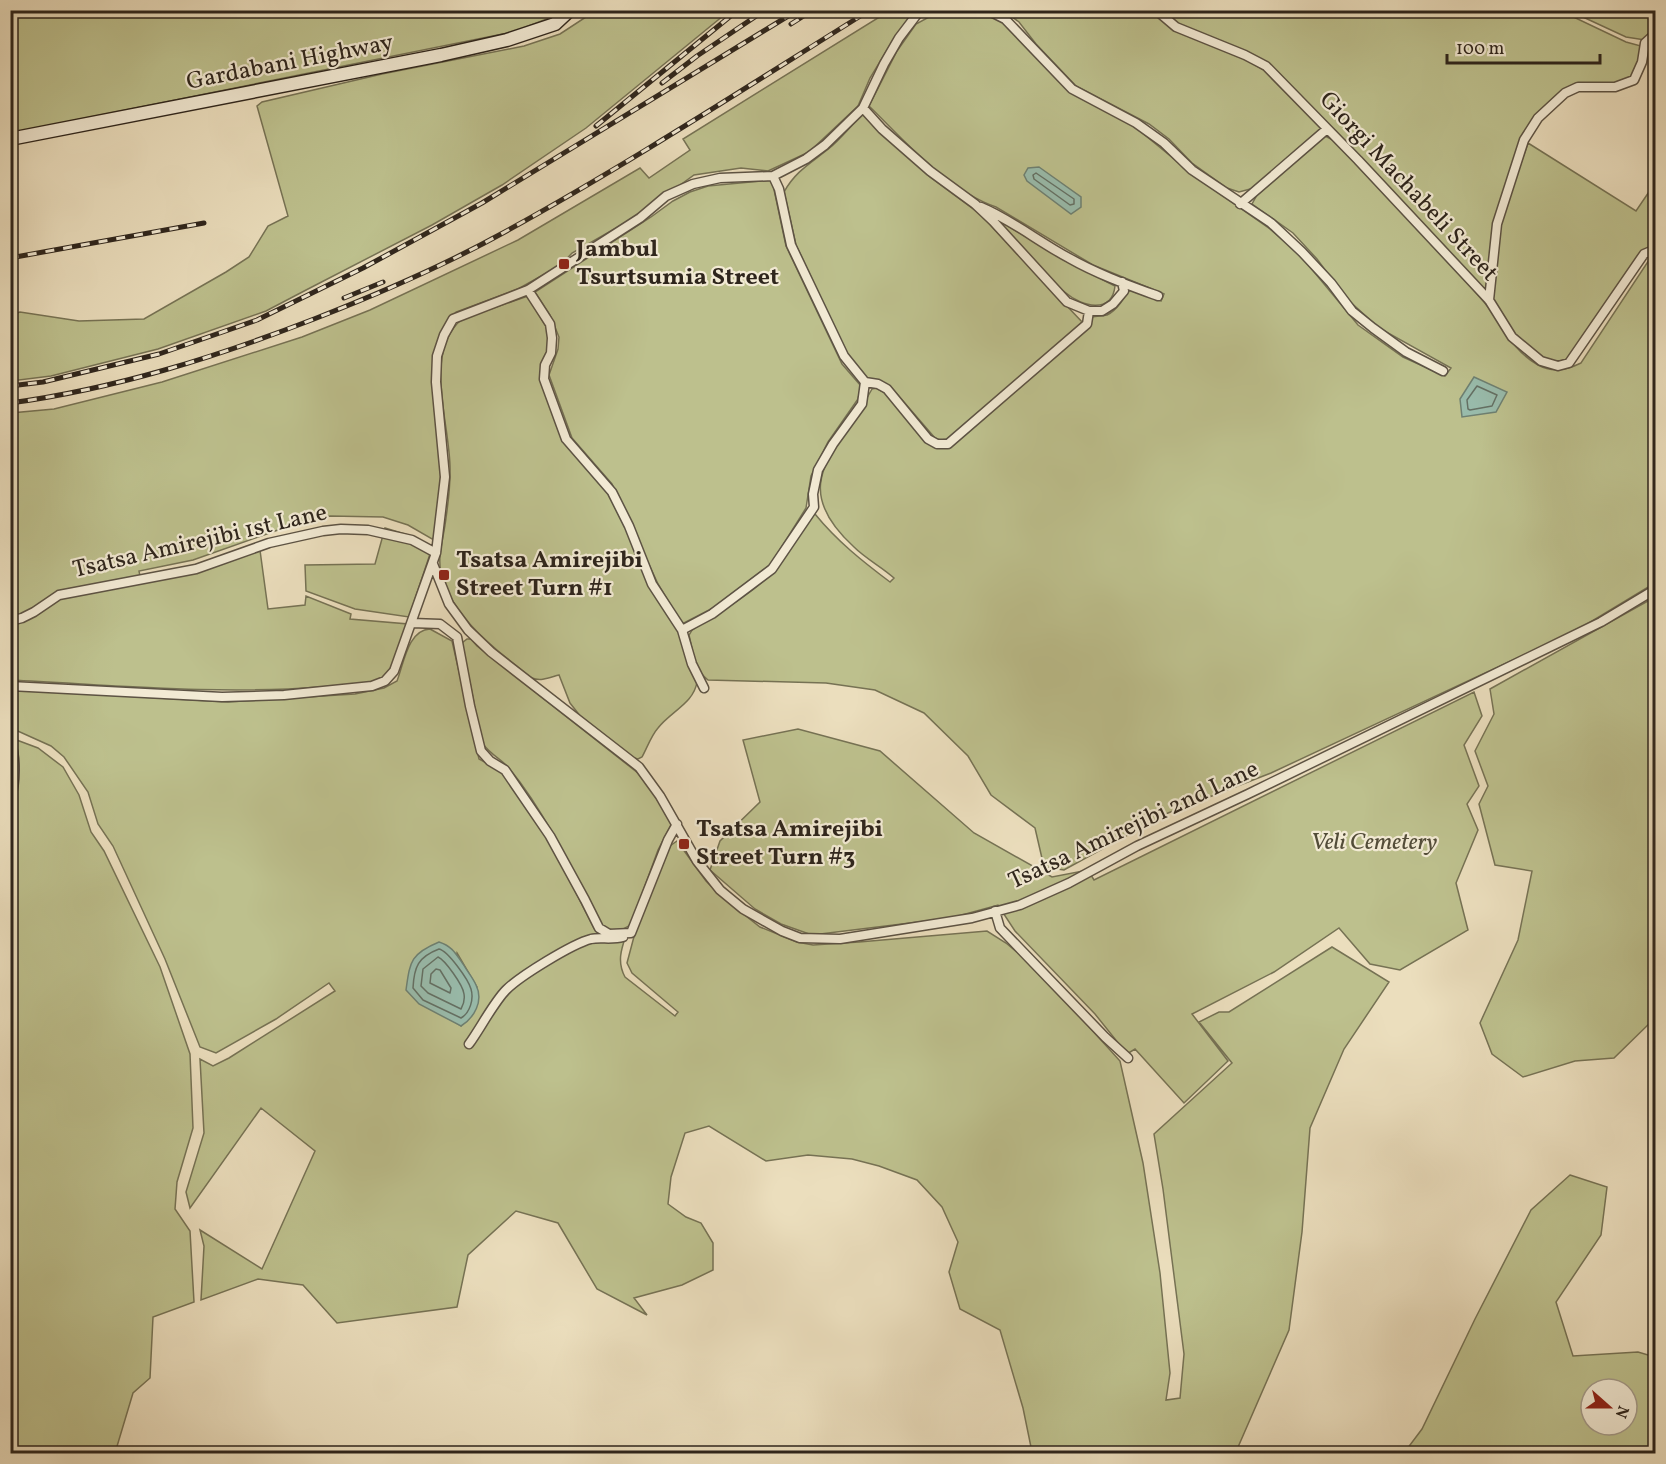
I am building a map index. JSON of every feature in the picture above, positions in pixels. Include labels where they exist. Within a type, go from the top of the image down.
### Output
[{"type":"main road","name":"Gardabani Highway","points":[[10,140],[507,40],[555,24],[570,10]]},
{"type":"street","points":[[10,686],[222,698],[284,695],[372,686],[385,681],[394,671],[436,553],[445,477],[436,382],[437,356],[444,335],[453,319],[528,290],[640,218],[666,196],[693,184],[720,178],[773,176],[807,159],[833,138],[863,108],[899,38],[918,13],[923,10]]},
{"type":"street","points":[[987,10],[1005,19],[1072,89],[1136,123],[1164,143],[1192,170],[1270,223],[1302,252],[1331,283],[1352,311],[1363,320],[1406,352],[1443,370]]},
{"type":"street","name":"Giorgi Machabeli Street","points":[[1156,10],[1176,27],[1266,66],[1489,300]]},
{"type":"street","name":"Giorgi Machabeli Street","points":[[1489,300],[1497,224],[1524,140],[1538,118],[1565,93],[1578,87],[1615,87],[1634,80],[1642,62],[1646,43],[1656,33]]},
{"type":"street","points":[[863,108],[882,129],[930,171],[975,204],[993,221],[1067,302],[1089,311],[1102,311],[1113,304],[1124,291],[1122,282]]},
{"type":"street","points":[[1240,204],[1327,129]]},
{"type":"street","points":[[773,176],[779,189],[791,245],[844,356],[865,382],[878,384],[887,389],[928,439],[937,444],[948,444],[1087,324],[1089,311]]},
{"type":"street","points":[[975,204],[998,214],[1068,258],[1158,296]]},
{"type":"street","points":[[1489,300],[1512,337],[1540,361],[1558,366],[1569,363],[1644,254],[1656,249]]},
{"type":"street","points":[[528,290],[550,324],[551,353],[545,365],[544,379],[566,439],[612,492],[629,526],[652,584],[682,630],[692,664],[704,688]]},
{"type":"street","points":[[682,630],[712,614],[772,569],[814,507],[813,494],[818,470],[833,444],[862,404],[865,382]]},
{"type":"street","name":"Tsatsa Amirejibi 1st Lane","points":[[10,621],[34,612],[59,595],[196,569],[269,543],[323,531],[368,530],[412,540],[436,553]]},
{"type":"street","name":"Tsatsa Amirejibi 2nd Lane","points":[[433,564],[449,604],[468,630],[491,652],[639,768],[651,780],[696,861],[720,890],[761,920],[800,938],[840,939],[952,921],[1020,905],[1069,883],[1137,846],[1601,622],[1656,590]]},
{"type":"street","points":[[412,622],[440,624],[457,637],[481,751],[490,761],[505,770],[550,836],[598,928],[609,934],[631,933]]},
{"type":"street","points":[[10,740],[14,750],[10,800]]},
{"type":"street","points":[[469,1044],[505,991],[519,980],[577,944],[593,938],[608,940],[622,938],[631,933],[668,840],[677,824]]},
{"type":"street","points":[[996,911],[1000,928],[1128,1058]]},
{"type":"green space","points":[[10,11],[560,11],[552,17],[513,32],[11,133]]},
{"type":"green space","points":[[595,11],[729,11],[586,128],[502,185],[432,225],[266,311],[158,349],[51,376],[11,381],[11,315],[20,312],[79,321],[144,319],[249,257],[268,226],[288,216],[257,106],[262,102],[382,74],[524,46],[560,34]]},
{"type":"green space","points":[[889,11],[914,11],[870,78],[858,106],[809,152],[768,171],[741,168],[694,175],[639,215],[572,253],[561,265],[518,289],[456,312],[438,339],[433,365],[434,408],[441,454],[440,502],[434,538],[408,525],[383,517],[330,516],[278,530],[193,560],[139,571],[140,576],[194,566],[259,543],[268,609],[305,605],[306,596],[351,614],[350,619],[408,624],[393,663],[379,680],[358,685],[243,690],[11,680],[11,413],[54,409],[162,382],[302,337],[370,310],[518,240],[640,168],[649,178],[690,150],[683,139]]},
{"type":"green space","points":[[940,11],[982,12],[1001,20],[1073,94],[1135,127],[1196,177],[1270,229],[1300,255],[1358,325],[1403,357],[1445,376],[1451,368],[1379,328],[1346,298],[1317,259],[1293,233],[1252,204],[1257,195],[1325,136],[1333,140],[1447,261],[1491,310],[1520,352],[1538,365],[1549,369],[1560,370],[1581,363],[1649,260],[1655,256],[1655,583],[1579,629],[1271,773],[1168,813],[1064,870],[1044,867],[1035,828],[991,795],[968,756],[924,713],[875,690],[826,683],[708,680],[703,676],[695,660],[689,635],[692,630],[742,598],[769,576],[787,555],[811,515],[815,514],[841,542],[890,582],[894,578],[859,551],[834,525],[823,505],[820,486],[824,468],[833,450],[872,389],[876,388],[889,395],[924,440],[943,446],[1090,325],[1092,317],[1107,315],[1114,310],[1128,288],[1161,301],[1164,294],[1093,265],[996,207],[961,189],[912,149],[869,106],[897,51],[916,24]]},
{"type":"green space","points":[[1004,11],[1152,11],[1169,26],[1247,60],[1267,72],[1321,127],[1318,134],[1254,188],[1239,192],[1227,188],[1192,163],[1169,139],[1149,124],[1076,86],[1036,44],[1019,22]]},
{"type":"green space","points":[[1159,11],[1561,11],[1626,42],[1641,46],[1642,51],[1633,76],[1612,84],[1582,85],[1566,89],[1547,104],[1532,125],[1510,178],[1488,285],[1483,291],[1277,71],[1264,61],[1179,25]]},
{"type":"green space","points":[[1570,11],[1655,11],[1655,29],[1645,40],[1626,37]]},
{"type":"green space","points":[[862,114],[930,177],[980,214],[1083,323],[949,439],[935,438],[890,386],[864,377],[846,352],[796,245],[784,192],[799,172],[832,146]]},
{"type":"green space","points":[[1528,143],[1636,211],[1655,183],[1655,246],[1567,359],[1555,363],[1542,358],[1514,333],[1493,300],[1500,223]]},
{"type":"green space","points":[[772,180],[786,246],[842,364],[861,386],[858,399],[828,442],[811,476],[806,508],[771,564],[713,608],[682,624],[658,584],[612,484],[572,438],[549,375],[558,349],[559,337],[550,315],[535,292],[690,192],[708,186]]},
{"type":"green space","points":[[996,219],[1068,262],[1115,286],[1113,295],[1108,301],[1095,305],[1073,298],[1057,285]]},
{"type":"green space","points":[[528,296],[548,330],[550,347],[543,362],[563,440],[605,488],[678,631],[697,682],[687,702],[663,722],[651,738],[642,757],[638,759],[631,757],[581,717],[570,703],[559,675],[542,679],[532,678],[481,635],[452,600],[441,573],[440,553],[450,473],[441,392],[443,352],[450,334],[462,319]]},
{"type":"green space","points":[[385,528],[408,535],[431,551],[409,617],[355,609],[306,591],[305,565],[375,564]]},
{"type":"green space","points":[[1655,597],[1655,1018],[1614,1058],[1575,1061],[1523,1077],[1492,1054],[1480,1023],[1518,940],[1532,871],[1495,865],[1479,804],[1488,786],[1475,751],[1494,714],[1490,689]]},
{"type":"green space","points":[[430,629],[452,641],[479,759],[503,772],[551,844],[594,928],[602,934],[626,935],[620,961],[625,977],[675,1016],[678,1012],[632,973],[627,963],[636,929],[667,848],[677,841],[706,881],[722,897],[760,927],[797,942],[813,945],[987,931],[1035,967],[1120,1061],[1143,1163],[1160,1273],[1170,1373],[1166,1400],[1180,1398],[1184,1354],[1154,1134],[1232,1063],[1199,1022],[1219,1012],[1229,1012],[1332,947],[1389,982],[1344,1049],[1310,1128],[1302,1232],[1289,1330],[1235,1454],[1032,1452],[1023,1408],[1000,1330],[960,1309],[949,1272],[958,1242],[942,1207],[917,1180],[852,1159],[808,1155],[766,1161],[709,1126],[685,1133],[671,1177],[668,1204],[686,1217],[701,1223],[713,1243],[713,1270],[682,1285],[634,1298],[647,1315],[597,1289],[558,1223],[516,1211],[468,1255],[457,1307],[337,1323],[303,1285],[258,1279],[201,1300],[204,1246],[200,1230],[262,1269],[315,1151],[261,1108],[190,1208],[186,1192],[204,1133],[200,1059],[213,1066],[229,1058],[335,991],[329,983],[276,1019],[216,1053],[200,1047],[165,959],[113,846],[98,824],[88,792],[64,757],[51,746],[11,728],[10,692],[18,690],[228,702],[355,694],[384,688],[397,681],[412,641],[423,631]],"holes":[[[457,953],[477,987],[461,1026],[445,1016]]]},
{"type":"green space","points":[[471,639],[643,777],[672,823],[658,850],[631,924],[627,927],[616,930],[600,925],[559,844],[535,804],[509,768],[482,743],[462,643]]},
{"type":"green space","name":"Veli Cemetery","points":[[1474,692],[1482,716],[1464,745],[1479,786],[1467,804],[1478,830],[1456,883],[1468,930],[1400,970],[1370,964],[1339,928],[1274,972],[1192,1014],[1228,1061],[1184,1103],[1135,1049],[1127,1054],[1095,1014],[1015,931],[998,905],[951,918],[812,935],[781,924],[755,909],[710,870],[720,841],[760,802],[743,740],[798,729],[880,751],[974,833],[1052,877],[1088,870],[1094,880]]},
{"type":"green space","points":[[14,739],[38,748],[63,767],[79,795],[91,832],[104,851],[160,967],[190,1054],[193,1128],[177,1182],[175,1209],[190,1231],[194,1302],[153,1317],[150,1378],[133,1393],[115,1453],[11,1454],[10,810],[19,765]]},
{"type":"green space","points":[[1570,1175],[1607,1187],[1601,1235],[1556,1302],[1573,1356],[1638,1352],[1655,1357],[1655,1453],[1404,1453],[1422,1429],[1531,1210]]},
{"type":"water","points":[[1039,167],[1081,197],[1081,207],[1071,214],[1027,181],[1024,175],[1028,168]]},
{"type":"water","points":[[1474,377],[1507,392],[1496,412],[1462,417],[1460,399]]},
{"type":"water","points":[[439,942],[456,954],[478,991],[478,1003],[474,1014],[461,1026],[419,1004],[406,990],[413,960],[429,946]]},
{"type":"railway","points":[[596,126],[738,10]]},
{"type":"railway","points":[[662,83],[765,10]]},
{"type":"railway","points":[[10,386],[43,382],[159,354],[257,320],[363,268],[482,203],[798,10]]},
{"type":"railway","points":[[791,24],[813,10]]},
{"type":"railway","points":[[10,403],[88,389],[202,359],[314,319],[409,280],[478,246],[595,181],[870,10]]},
{"type":"railway","points":[[10,258],[204,223]]},
{"type":"railway","points":[[344,298],[383,282]]},
{"type":"place","name":"Jambul Tsurtsumia Street","points":[[564,264]]},
{"type":"place","name":"Tsatsa Amirejibi Street Turn #1","points":[[444,575]]},
{"type":"place","name":"Tsatsa Amirejibi Street Turn #3","points":[[684,844]]}]
